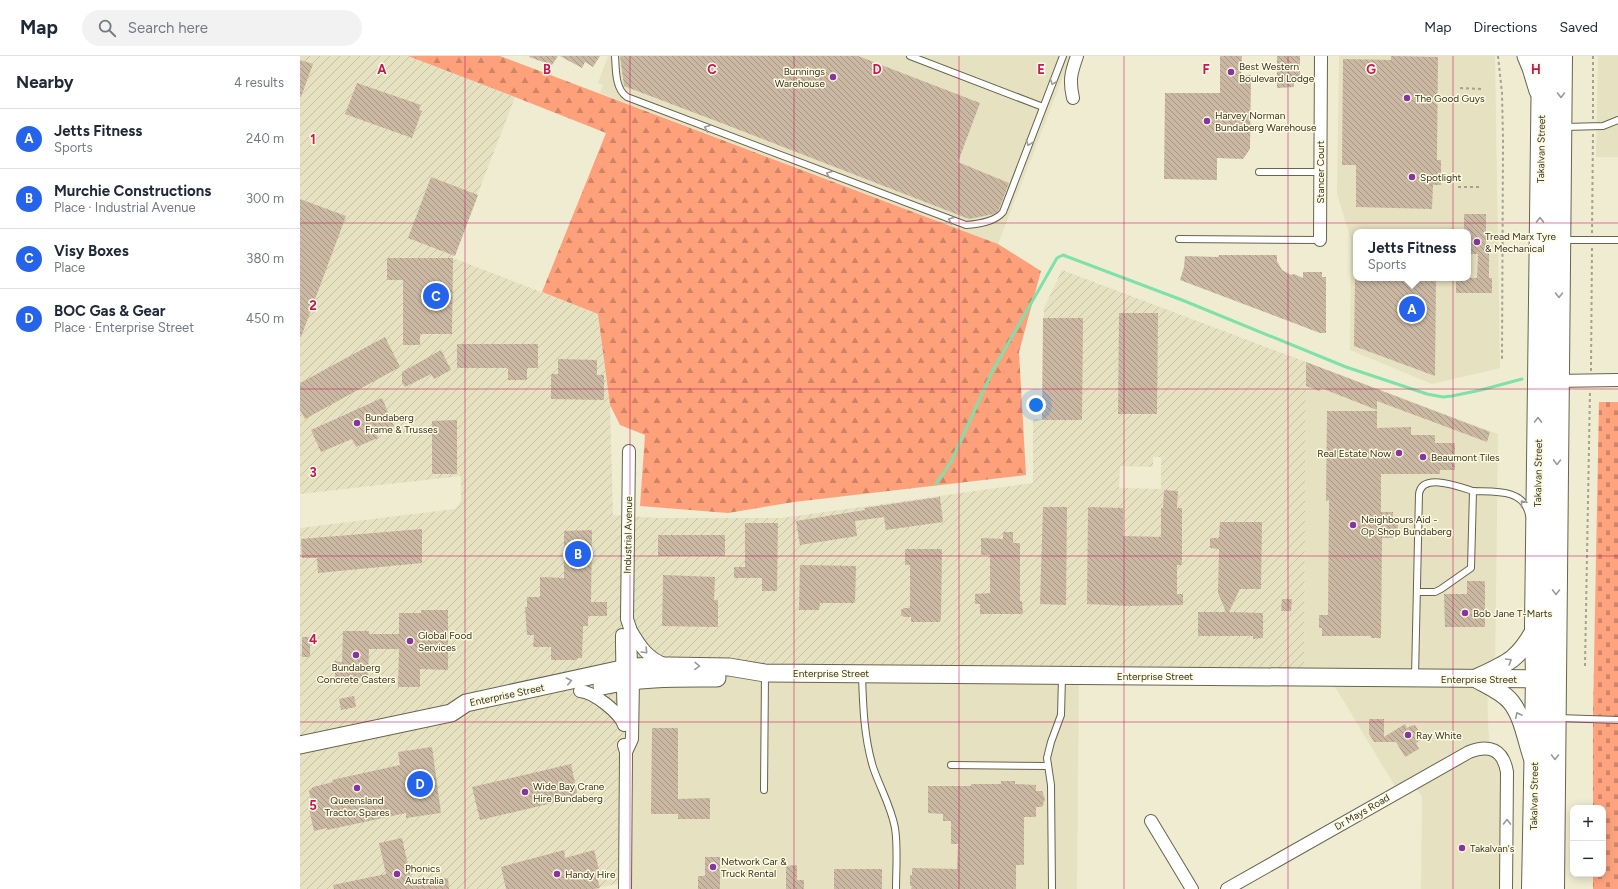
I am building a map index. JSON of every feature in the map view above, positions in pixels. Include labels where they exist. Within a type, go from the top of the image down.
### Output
[{"type":"highway","name":"Takalvan Street","points":[[1533,889],[1534,765],[1546,679],[1548,381],[1540,303],[1542,113],[1559,59]]},
{"type":"highway","name":"Takalvan Street","points":[[1553,889],[1555,718],[1536,627],[1536,582],[1548,381],[1559,240],[1561,127],[1559,59]]},
{"type":"highway","points":[[1540,303],[1547,278],[1548,253],[1553,244],[1559,240]]},
{"type":"street","points":[[1073,98],[1070,83],[1071,74],[1078,56]]},
{"type":"street","name":"Stancer Court","points":[[1320,56],[1320,240]]},
{"type":"street","points":[[1526,56],[1537,86],[1542,113]]},
{"type":"street","points":[[1548,381],[1618,380]]},
{"type":"street","name":"Industrial Avenue","points":[[626,752],[632,739],[632,709],[622,633],[629,623],[629,451]]},
{"type":"street","points":[[629,623],[642,648],[647,654],[659,662],[665,672],[641,690],[632,709]]},
{"type":"street","points":[[1474,678],[1506,663],[1517,656],[1527,644],[1536,627]]},
{"type":"street","name":"Enterprise Street","points":[[451,713],[466,703],[627,674],[729,667],[760,673],[1546,679]]},
{"type":"street","name":"Enterprise Street","points":[[300,745],[451,713],[467,715],[580,691],[627,674]]},
{"type":"street","name":"Industrial Avenue","points":[[625,889],[626,752],[623,740],[627,674]]},
{"type":"street","points":[[1474,678],[1501,693],[1511,702],[1520,720],[1534,765]]},
{"type":"street","points":[[580,691],[591,693],[622,719],[624,725]]},
{"type":"street","name":"Dr Mays Road","points":[[1227,889],[1469,752],[1485,748],[1491,749],[1500,754],[1507,772],[1506,889]]},
{"type":"street","points":[[1151,821],[1192,889]]},
{"type":"lane","points":[[615,56],[618,86],[621,93],[627,97],[966,225],[993,220],[1000,216],[1003,212],[1063,56]]},
{"type":"lane","points":[[910,56],[1043,107]]},
{"type":"lane","points":[[1561,127],[1603,126],[1618,120]]},
{"type":"lane","points":[[1259,172],[1320,172]]},
{"type":"lane","points":[[1179,239],[1320,240]]},
{"type":"lane","points":[[1559,240],[1618,240]]},
{"type":"lane","points":[[1414,679],[1420,488],[1427,483],[1446,483],[1473,491],[1499,492],[1513,495],[1526,506],[1529,522]]},
{"type":"lane","points":[[1416,592],[1436,592],[1456,580],[1471,568],[1473,491]]},
{"type":"lane","points":[[1531,548],[1536,582]]},
{"type":"lane","points":[[760,673],[764,790]]},
{"type":"lane","points":[[862,674],[864,725],[868,748],[873,768],[891,810],[895,828],[896,889]]},
{"type":"lane","points":[[1052,889],[1051,785],[1048,766],[1049,750],[1061,716],[1062,676]]},
{"type":"lane","points":[[1555,718],[1618,720]]},
{"type":"lane","points":[[950,765],[1048,766]]},
{"type":"path","points":[[1498,56],[1502,93],[1503,140],[1502,360]]},
{"type":"path","points":[[1585,666],[1594,56]]},
{"type":"path","points":[[1460,88],[1483,89]]},
{"type":"path","points":[[1458,187],[1482,187]]},
{"type":"shaded area","points":[[300,56],[408,56],[515,97],[453,258],[598,314],[610,405],[613,515],[658,518],[782,518],[1033,483],[1033,419],[1042,419],[1044,308],[1062,270],[1306,362],[1304,677],[626,674],[624,882],[594,889],[300,889],[300,528],[455,509],[461,501],[461,476],[300,494]],"holes":[[[1153,457],[1161,457],[1161,489],[1119,488],[1120,466],[1153,467]]]},
{"type":"shaded area","points":[[608,56],[1071,56],[998,244],[600,93],[603,85],[598,83]]},
{"type":"shaded area","points":[[1339,56],[1495,56],[1500,368],[1432,384],[1350,350],[1351,240],[1337,194]]},
{"type":"shaded area","points":[[1598,56],[1618,56],[1618,157],[1596,157]]},
{"type":"shaded area","points":[[1306,362],[1498,434],[1495,677],[1487,677],[1490,750],[1503,760],[1505,889],[1421,889],[1422,797],[1413,783],[1398,791],[1329,677],[1304,677]]},
{"type":"shaded area","points":[[626,674],[1079,675],[1077,889],[624,889],[628,693]]},
{"type":"green space","points":[[408,56],[500,56],[998,244],[1041,271],[1019,352],[1026,475],[794,502],[728,513],[640,506],[645,435],[620,425],[610,405],[598,314],[542,292],[606,133]]},
{"type":"green space","points":[[1599,402],[1618,402],[1618,889],[1593,889],[1593,877],[1606,877],[1606,805],[1593,805],[1593,714]]},
{"type":"building","points":[[558,56],[552,65],[529,57]]},
{"type":"building","points":[[560,56],[600,56],[593,67],[585,62],[582,68]]},
{"type":"building","points":[[620,56],[858,56],[980,103],[958,162],[1009,183],[997,212],[994,214],[969,219],[624,86]]},
{"type":"building","name":"Harvey Norman Bundaberg Warehouse","points":[[1220,56],[1242,56],[1241,75],[1251,75],[1250,149],[1243,159],[1217,158],[1217,180],[1164,179],[1165,93],[1220,93]]},
{"type":"building","points":[[1277,56],[1300,56],[1300,82],[1294,82],[1294,87],[1277,88]]},
{"type":"building","points":[[1391,56],[1438,57],[1437,160],[1441,160],[1441,185],[1433,185],[1432,209],[1356,207],[1356,165],[1342,165],[1343,59],[1391,60]]},
{"type":"building","points":[[300,60],[313,64],[301,97],[300,97]]},
{"type":"building","points":[[357,83],[421,105],[419,110],[422,111],[412,138],[345,114]]},
{"type":"building","points":[[431,177],[478,195],[455,256],[408,238]]},
{"type":"building","points":[[300,199],[346,216],[301,337],[300,337]]},
{"type":"building","points":[[1464,214],[1486,214],[1486,253],[1489,253],[1489,278],[1492,278],[1492,293],[1456,293],[1456,281],[1471,281],[1471,278],[1477,278],[1478,254],[1471,254],[1471,229],[1464,229]]},
{"type":"building","points":[[1219,255],[1277,255],[1277,261],[1282,270],[1291,275],[1294,274],[1303,278],[1303,272],[1322,272],[1322,277],[1326,277],[1326,333],[1320,333],[1180,280],[1184,267],[1185,256],[1218,257]]},
{"type":"building","points":[[387,258],[453,258],[452,334],[420,334],[420,345],[403,345],[403,280],[387,280]]},
{"type":"building","points":[[1355,281],[1436,281],[1435,376],[1354,346]]},
{"type":"building","points":[[1119,313],[1158,313],[1157,414],[1118,414]]},
{"type":"building","points":[[1043,318],[1083,318],[1082,420],[1042,420]]},
{"type":"building","points":[[385,337],[400,367],[305,419],[300,410],[300,383]]},
{"type":"building","points":[[457,344],[538,344],[538,368],[527,368],[527,380],[508,380],[508,368],[457,368]]},
{"type":"building","points":[[441,350],[451,370],[434,379],[431,374],[405,387],[402,382],[402,372]]},
{"type":"building","points":[[558,359],[597,360],[597,375],[604,375],[604,400],[551,399],[551,374],[558,374]]},
{"type":"building","points":[[1306,362],[1490,432],[1487,442],[1377,401],[1377,410],[1321,388],[1320,391],[1306,386]]},
{"type":"building","name":"Bundaberg Frame & Trusses","points":[[382,398],[394,426],[376,433],[378,438],[356,447],[352,439],[321,452],[311,430]]},
{"type":"building","points":[[1327,411],[1377,411],[1377,428],[1411,427],[1411,435],[1435,435],[1435,443],[1455,443],[1455,470],[1440,470],[1440,474],[1381,474],[1381,512],[1393,512],[1393,518],[1398,518],[1398,533],[1393,533],[1393,538],[1382,538],[1381,638],[1371,638],[1371,636],[1322,636],[1322,628],[1319,628],[1319,615],[1328,615],[1329,500],[1326,501]]},
{"type":"building","points":[[457,420],[457,474],[432,474],[432,421]]},
{"type":"building","points":[[1164,490],[1178,491],[1177,508],[1182,508],[1182,565],[1177,565],[1177,594],[1183,594],[1183,605],[1129,606],[1087,604],[1088,507],[1123,508],[1123,536],[1161,537],[1161,508],[1163,508]]},
{"type":"building","points":[[940,497],[943,522],[886,530],[884,517],[855,521],[857,536],[800,545],[796,521],[865,510],[864,508]]},
{"type":"building","points":[[1043,507],[1067,507],[1066,605],[1040,604]]},
{"type":"building","points":[[1220,522],[1262,522],[1261,589],[1240,589],[1229,612],[1263,613],[1263,638],[1253,639],[1253,636],[1198,636],[1198,612],[1226,612],[1218,593],[1219,549],[1210,548],[1210,538],[1219,538]]},
{"type":"building","points":[[745,523],[778,523],[777,591],[762,591],[762,578],[734,578],[734,567],[745,567]]},
{"type":"building","points":[[422,529],[422,563],[318,573],[317,558],[302,558],[301,539]]},
{"type":"building","points":[[592,530],[591,602],[607,602],[607,616],[588,616],[588,626],[583,626],[582,658],[577,658],[577,660],[551,660],[551,647],[533,647],[534,635],[527,635],[525,607],[527,607],[527,597],[540,597],[540,577],[564,578],[564,531]]},
{"type":"building","points":[[1003,532],[1013,532],[1013,543],[1020,543],[1020,601],[1022,601],[1023,614],[980,614],[980,604],[975,604],[975,594],[990,593],[990,555],[981,555],[981,538],[1003,539]]},
{"type":"building","points":[[658,535],[725,535],[725,556],[658,556]]},
{"type":"building","points":[[905,549],[942,549],[940,622],[911,622],[911,617],[904,617],[901,615],[901,610],[904,608],[910,608],[910,565],[905,565]]},
{"type":"building","points":[[800,565],[856,566],[855,603],[820,603],[819,610],[799,610]]},
{"type":"building","points":[[663,575],[715,577],[714,600],[718,600],[718,627],[662,626]]},
{"type":"building","name":"Bob Jane T-Marts","points":[[1467,581],[1485,581],[1485,627],[1445,627],[1444,594],[1467,594]]},
{"type":"building","points":[[1282,599],[1292,599],[1291,611],[1281,611]]},
{"type":"building","points":[[421,610],[448,610],[448,670],[420,669],[420,687],[398,687],[399,649],[369,649],[368,679],[335,678],[335,661],[342,662],[343,631],[369,631],[369,634],[399,634],[399,613],[421,613]]},
{"type":"building","points":[[302,637],[310,637],[310,657],[302,657]]},
{"type":"building","points":[[354,696],[356,707],[341,710],[339,699]]},
{"type":"building","points":[[1369,719],[1384,719],[1384,737],[1405,724],[1407,728],[1415,725],[1423,738],[1416,743],[1419,749],[1405,757],[1396,742],[1374,742],[1369,734]]},
{"type":"building","points":[[652,728],[678,728],[678,799],[710,798],[710,819],[678,819],[678,814],[651,814]]},
{"type":"building","points":[[432,747],[441,813],[406,818],[406,813],[327,830],[327,828],[314,831],[309,809],[313,808],[309,791],[313,787],[333,782],[332,780],[400,765],[398,752]]},
{"type":"building","name":"Wide Bay Crane Hire Bundaberg","points":[[571,764],[578,797],[480,820],[472,787]]},
{"type":"building","points":[[1001,781],[1015,781],[1015,784],[1036,785],[1036,791],[1042,791],[1045,799],[1042,807],[1036,807],[1036,817],[1024,817],[1024,865],[1016,865],[1016,889],[911,889],[912,886],[910,886],[910,875],[912,875],[912,868],[957,869],[958,844],[951,844],[951,821],[943,821],[943,814],[928,813],[928,786],[1001,784]]},
{"type":"building","points":[[402,838],[412,883],[448,878],[449,889],[334,889],[333,885],[386,874],[379,843]]},
{"type":"building","name":"Handy Hire","points":[[564,850],[565,858],[594,850],[599,869],[595,870],[600,888],[506,889],[501,867]]},
{"type":"building","name":"Network Car & Truck Rental","points":[[705,857],[720,857],[720,889],[698,889],[698,876],[705,876]]},
{"type":"building","points":[[797,865],[797,880],[804,880],[804,889],[786,889],[786,866]]},
{"type":"building","points":[[834,869],[882,869],[882,889],[834,889]]},
{"type":"waterway","points":[[936,484],[951,462],[993,370],[1057,258],[1063,255],[1182,300],[1346,367],[1427,394],[1443,397],[1452,396],[1522,379]]},
{"type":"place","name":"Best Western Boulevard Lodge","points":[[1231,72]]},
{"type":"place","name":"Bunnings Warehouse","points":[[833,77]]},
{"type":"place","name":"The Good Guys","points":[[1407,98]]},
{"type":"place","name":"Harvey Norman Bundaberg Warehouse","points":[[1207,121]]},
{"type":"place","name":"Spotlight","points":[[1412,177]]},
{"type":"place","name":"Tread Marx Tyre & Mechanical","points":[[1477,242]]},
{"type":"place","name":"Visy Boxes","points":[[436,296]]},
{"type":"place","name":"Jetts Fitness","points":[[1412,309]]},
{"type":"place","name":"Bundaberg Frame & Trusses","points":[[357,423]]},
{"type":"place","name":"Real Estate Now","points":[[1399,453]]},
{"type":"place","name":"Beaumont Tiles","points":[[1423,457]]},
{"type":"place","name":"Neighbours Aid - Op Shop Bundaberg","points":[[1353,525]]},
{"type":"place","name":"Murchie Constructions","points":[[578,554]]},
{"type":"place","name":"Bob Jane T-Marts","points":[[1465,613]]},
{"type":"place","name":"Global Food Services","points":[[410,641]]},
{"type":"place","name":"Bundaberg Concrete Casters","points":[[356,655]]},
{"type":"place","name":"Ray White","points":[[1408,735]]},
{"type":"place","name":"BOC Gas & Gear","points":[[420,784]]},
{"type":"place","name":"Queensland Tractor Spares","points":[[357,788]]},
{"type":"place","name":"Wide Bay Crane Hire Bundaberg","points":[[525,792]]},
{"type":"place","name":"Takalvan's","points":[[1462,848]]},
{"type":"place","name":"Network Car & Truck Rental","points":[[713,867]]},
{"type":"place","name":"Phonics Australia","points":[[397,874]]},
{"type":"place","name":"Handy Hire","points":[[557,874]]}]
